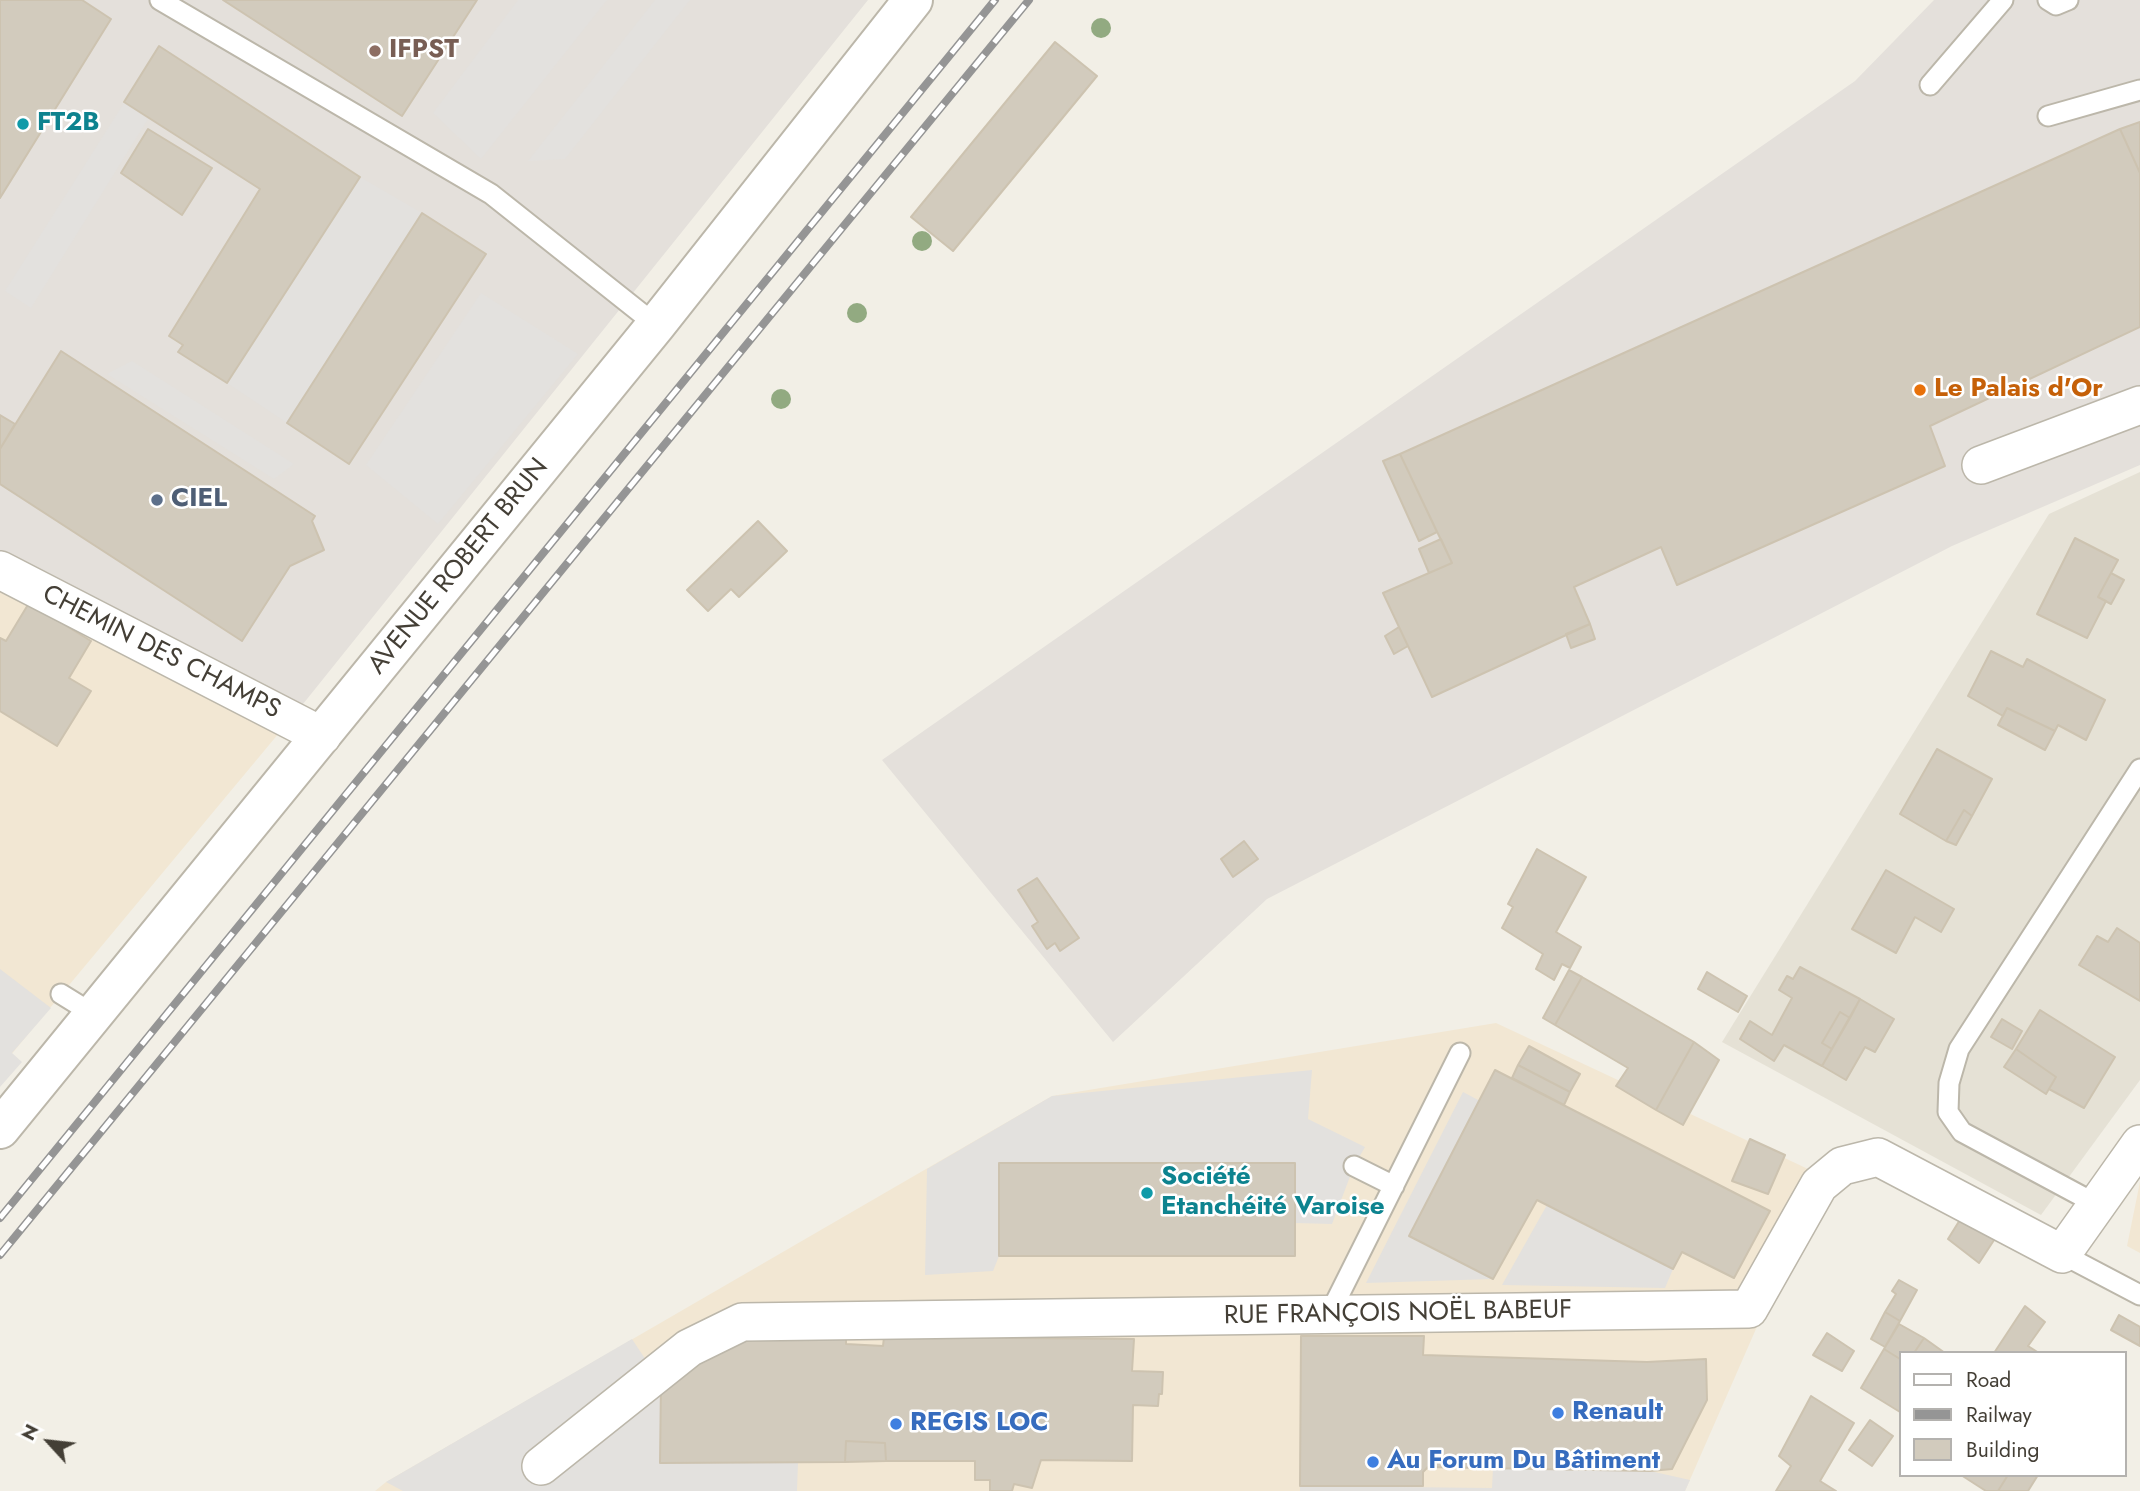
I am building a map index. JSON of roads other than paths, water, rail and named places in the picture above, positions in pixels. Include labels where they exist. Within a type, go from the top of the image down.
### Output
[{"type":"street","name":"AVENUE ROBERT BRUN","points":[[0,1128],[656,325],[913,0]]},
{"type":"street","points":[[1981,465],[2140,405]]},
{"type":"street","name":"CHEMIN DES CHAMPS","points":[[0,570],[322,736]]},
{"type":"street","points":[[2062,1254],[2140,1144]]},
{"type":"street","name":"RUE FRANÇOIS NOËL BABEUF","points":[[541,1465],[688,1348],[742,1322],[1749,1310],[1819,1185],[1842,1166],[1878,1157],[2062,1254]]},
{"type":"lane","points":[[160,0],[491,194],[656,325]]},
{"type":"lane","points":[[1930,85],[2003,0]]},
{"type":"lane","points":[[2048,0],[2056,5],[2068,0]]},
{"type":"lane","points":[[2048,116],[2140,90]]},
{"type":"lane","points":[[2098,1205],[1962,1132],[1948,1112],[1948,1083],[1959,1049],[2140,769]]},
{"type":"lane","points":[[61,995],[95,1015]]},
{"type":"lane","points":[[1329,1315],[1460,1053]]},
{"type":"lane","points":[[1354,1166],[1394,1186]]},
{"type":"lane","points":[[2062,1254],[2140,1295]]},
{"type":"railway","points":[[0,1218],[995,0]]},
{"type":"railway","points":[[0,1255],[1029,0]]},
{"type":"place","name":"IFPST","points":[[375,51]]},
{"type":"place","name":"FT2B","points":[[23,124]]},
{"type":"place","name":"Le Palais d'Or","points":[[1920,390]]},
{"type":"place","name":"CIEL","points":[[157,500]]},
{"type":"place","name":"Société Etanchéité Varoise","points":[[1147,1193]]},
{"type":"place","name":"Renault","points":[[1558,1413]]},
{"type":"place","name":"REGIS LOC","points":[[896,1424]]},
{"type":"place","name":"Au Forum Du Bâtiment","points":[[1373,1462]]}]
